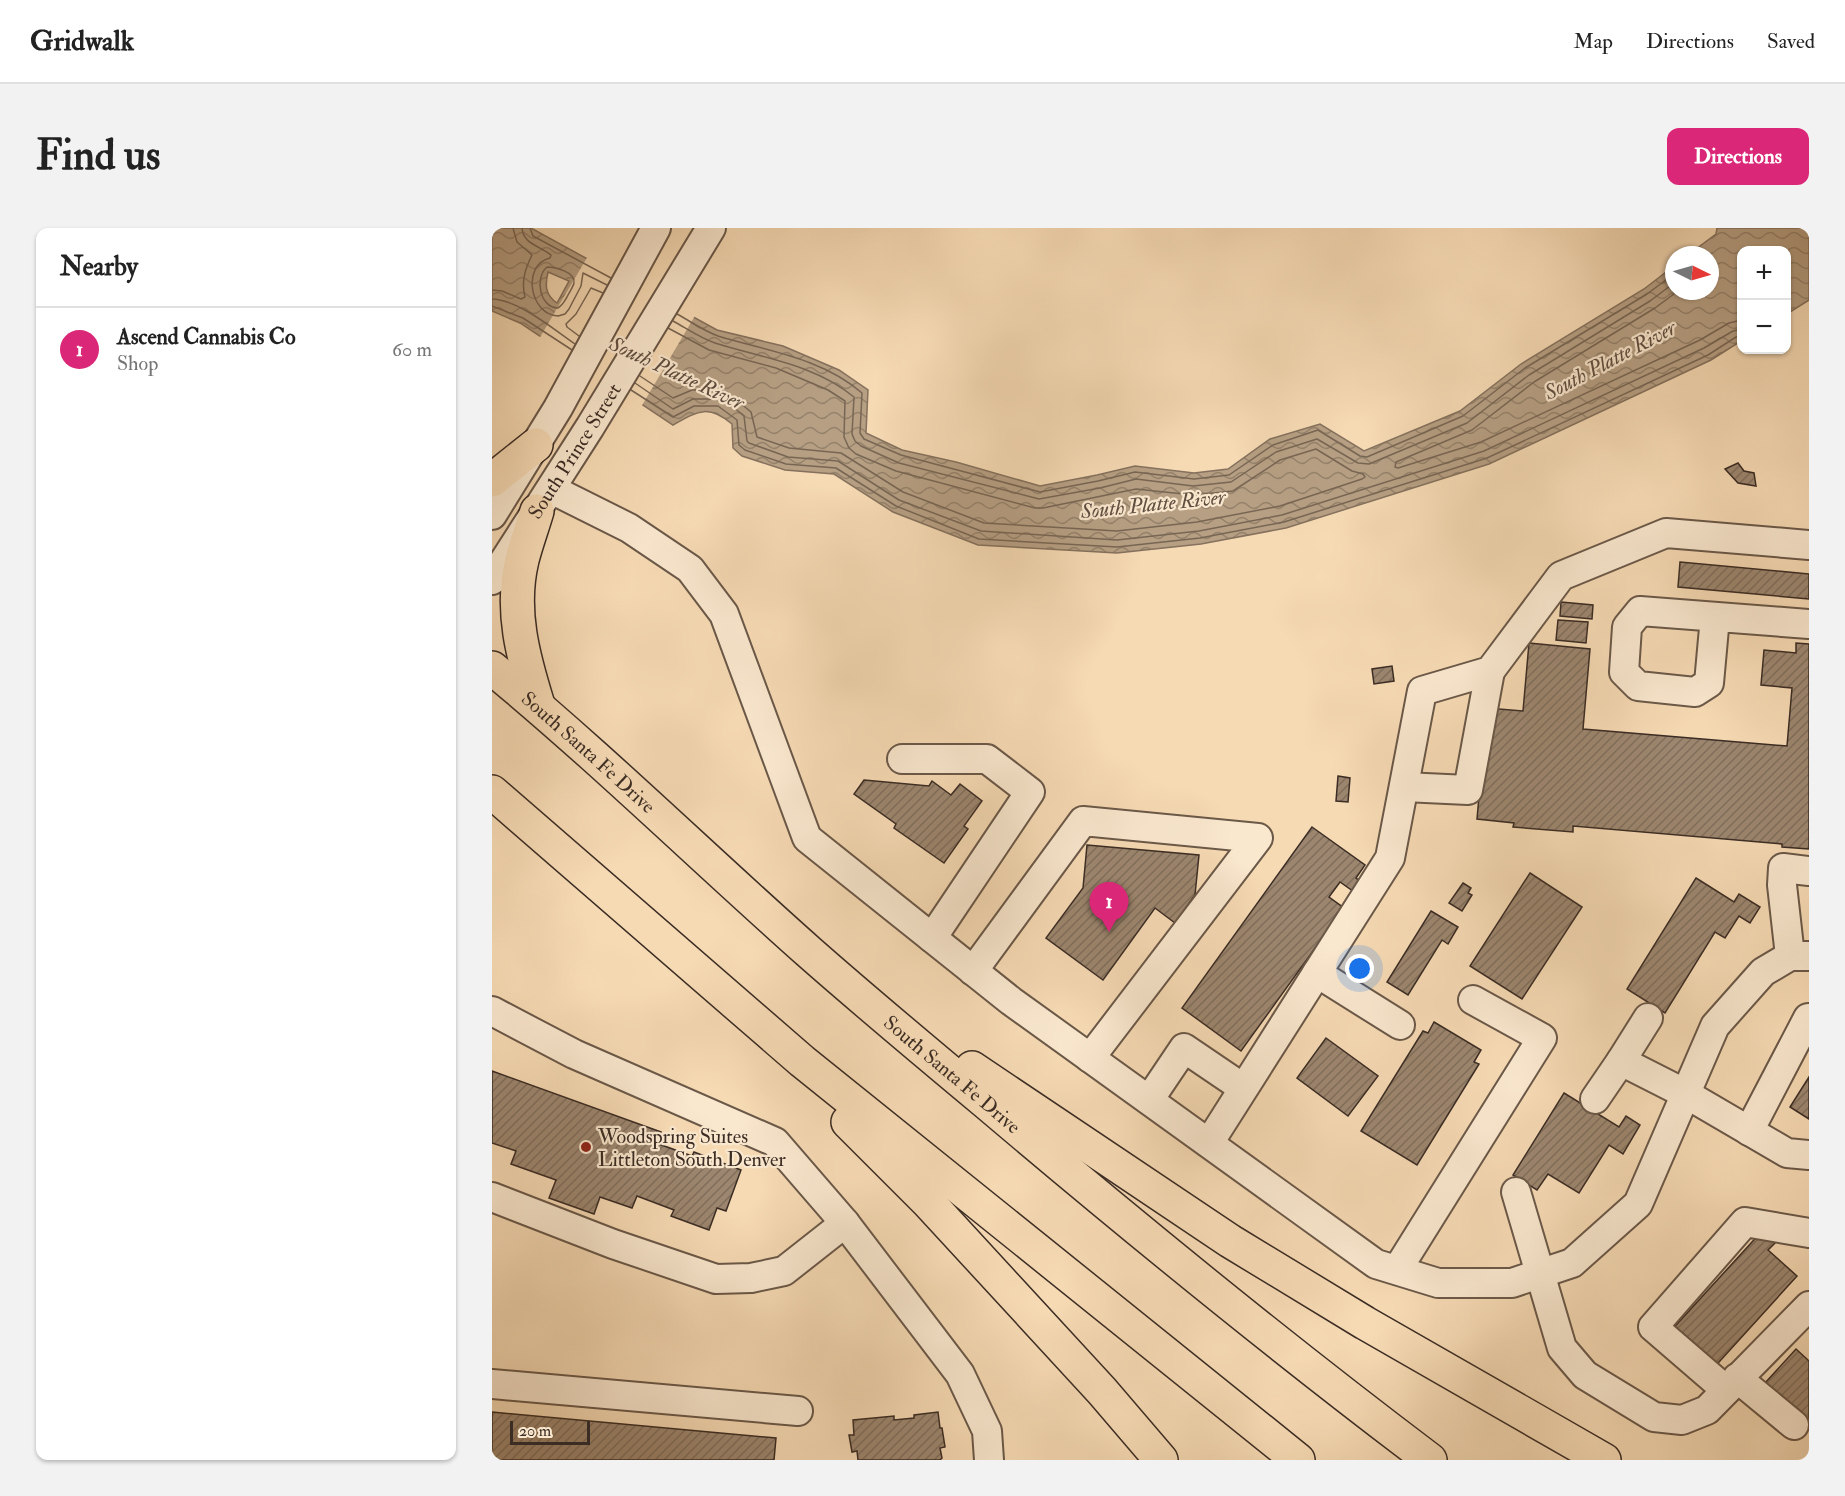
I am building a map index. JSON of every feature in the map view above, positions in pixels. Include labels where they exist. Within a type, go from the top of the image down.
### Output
[{"type":"highway","points":[[492,480],[536,445]]},
{"type":"highway","points":[[538,705],[521,648],[517,610],[522,560],[544,500]]},
{"type":"highway","name":"South Santa Fe Drive","points":[[492,668],[538,705],[809,952],[1082,1184],[1272,1338],[1430,1460]]},
{"type":"highway","points":[[492,792],[802,1061],[1298,1460]]},
{"type":"highway","points":[[594,882],[813,1087],[928,1202],[1102,1391],[1161,1460]]},
{"type":"highway","points":[[809,952],[961,1061],[1230,1241],[1375,1329],[1604,1460]]},
{"type":"street","name":"South Prince Street","points":[[492,515],[558,408],[656,228]]},
{"type":"street","name":"South Prince Street","points":[[492,580],[590,427],[710,230]]},
{"type":"street","points":[[544,500],[629,528],[690,569],[724,614],[807,838],[1011,1001],[1376,1263],[1438,1283],[1512,1283],[1572,1263],[1638,1204],[1715,1026],[1763,972],[1800,956],[1782,885],[1783,868],[1809,871]]},
{"type":"street","points":[[1404,787],[1468,790],[1491,671],[1561,576],[1666,533],[1809,545]]},
{"type":"street","points":[[1715,617],[1809,624]]},
{"type":"street","points":[[1209,1143],[1390,858],[1422,691],[1491,671]]},
{"type":"street","points":[[902,759],[987,759],[1030,792],[932,938]]},
{"type":"street","points":[[973,970],[1083,821],[1258,838],[1090,1058]]},
{"type":"street","points":[[1317,973],[1400,1025]]},
{"type":"street","points":[[1397,1270],[1542,1038],[1473,1000]]},
{"type":"street","points":[[492,1011],[574,1054],[775,1142],[845,1223],[960,1374],[987,1431],[989,1460]]},
{"type":"street","points":[[1595,1099],[1622,1061],[1648,1017]]},
{"type":"street","points":[[1749,1131],[1808,1018]]},
{"type":"street","points":[[1149,1100],[1185,1048],[1244,1088]]},
{"type":"street","points":[[1622,1061],[1686,1094],[1787,1153],[1809,1155]]},
{"type":"street","points":[[1516,1192],[1562,1348],[1585,1375],[1654,1417],[1682,1420],[1707,1410],[1809,1306]]},
{"type":"street","points":[[492,1197],[613,1244],[716,1279],[751,1278],[784,1271],[845,1223]]},
{"type":"street","points":[[1794,1425],[1653,1327],[1745,1222],[1798,1231],[1809,1250]]},
{"type":"street","points":[[492,1384],[798,1411]]},
{"type":"water","name":"South Platte River","points":[[492,228],[531,228],[717,330],[783,346],[839,370],[868,390],[866,433],[902,450],[956,462],[1040,486],[1135,466],[1194,473],[1228,469],[1270,439],[1320,424],[1364,451],[1460,411],[1521,364],[1644,289],[1665,273],[1665,300],[1719,300],[1719,246],[1700,246],[1716,234],[1717,228],[1809,228],[1809,300],[1791,311],[1791,246],[1737,246],[1737,344],[1711,360],[1489,464],[1286,528],[1201,544],[1117,553],[978,545],[893,512],[834,474],[785,470],[742,456],[733,448],[732,424],[724,418],[703,412],[689,416],[673,425],[520,323],[492,311]],"holes":[[[548,272],[569,281],[557,303],[550,297],[547,289]]]},
{"type":"pier","points":[[588,256],[696,314],[641,407],[539,339]]},
{"type":"building","points":[[1738,463],[1744,471],[1754,473],[1756,486],[1738,483],[1725,469]]},
{"type":"building","points":[[1680,562],[1809,574],[1809,599],[1678,587]]},
{"type":"building","points":[[1561,602],[1593,605],[1592,619],[1560,616]]},
{"type":"building","points":[[1558,620],[1588,622],[1586,643],[1556,640]]},
{"type":"building","points":[[1529,643],[1590,649],[1583,729],[1787,746],[1792,688],[1761,685],[1764,650],[1796,653],[1796,643],[1809,644],[1809,849],[1782,847],[1782,844],[1573,826],[1573,832],[1513,827],[1514,823],[1477,819],[1487,708],[1523,711]]},
{"type":"building","points":[[1392,666],[1394,681],[1374,684],[1372,669]]},
{"type":"building","points":[[1338,776],[1350,778],[1348,802],[1336,801]]},
{"type":"building","points":[[864,780],[929,786],[932,781],[951,795],[960,784],[982,801],[964,826],[968,829],[944,863],[894,828],[896,824],[854,794]]},
{"type":"building","points":[[1312,827],[1365,865],[1356,878],[1364,884],[1357,894],[1340,882],[1329,897],[1344,908],[1241,1051],[1182,1008]]},
{"type":"building","points":[[1087,845],[1199,855],[1195,895],[1175,923],[1155,908],[1103,980],[1046,938],[1083,888]]},
{"type":"building","points":[[1530,873],[1582,907],[1522,999],[1470,966]]},
{"type":"building","points":[[1696,878],[1734,902],[1739,894],[1760,907],[1750,923],[1739,916],[1725,938],[1715,932],[1665,1013],[1627,989]]},
{"type":"building","points":[[1463,883],[1471,888],[1468,893],[1472,895],[1462,911],[1449,903]]},
{"type":"building","points":[[1431,911],[1458,927],[1448,944],[1442,940],[1408,995],[1387,982]]},
{"type":"building","points":[[1434,1022],[1481,1050],[1474,1062],[1479,1064],[1417,1165],[1361,1131],[1423,1031],[1428,1033]]},
{"type":"building","points":[[1326,1038],[1378,1076],[1348,1116],[1297,1078]]},
{"type":"building","name":"Woodspring Suites Littleton South Denver","points":[[492,1071],[661,1132],[656,1143],[692,1156],[694,1152],[741,1170],[726,1211],[717,1208],[709,1230],[671,1216],[674,1210],[637,1196],[632,1208],[600,1197],[594,1214],[549,1198],[556,1180],[511,1164],[516,1151],[492,1143]]},
{"type":"building","points":[[1809,1077],[1809,1119],[1790,1107]]},
{"type":"building","points":[[1564,1093],[1619,1127],[1626,1116],[1640,1125],[1623,1154],[1609,1145],[1579,1193],[1548,1174],[1537,1190],[1513,1175]]},
{"type":"building","points":[[1762,1231],[1775,1243],[1768,1250],[1797,1276],[1710,1372],[1668,1334]]},
{"type":"building","points":[[1796,1349],[1809,1361],[1809,1423],[1765,1383]]},
{"type":"building","points":[[492,1412],[776,1438],[774,1460],[492,1460]]},
{"type":"building","points":[[938,1412],[945,1447],[940,1448],[942,1458],[940,1460],[858,1460],[857,1451],[852,1452],[849,1435],[854,1435],[853,1420],[894,1416],[894,1420]]},
{"type":"place","name":"Ascend Cannabis Co","points":[[1109,932]]},
{"type":"place","name":"Woodspring Suites Littleton South Denver","points":[[586,1147]]}]
